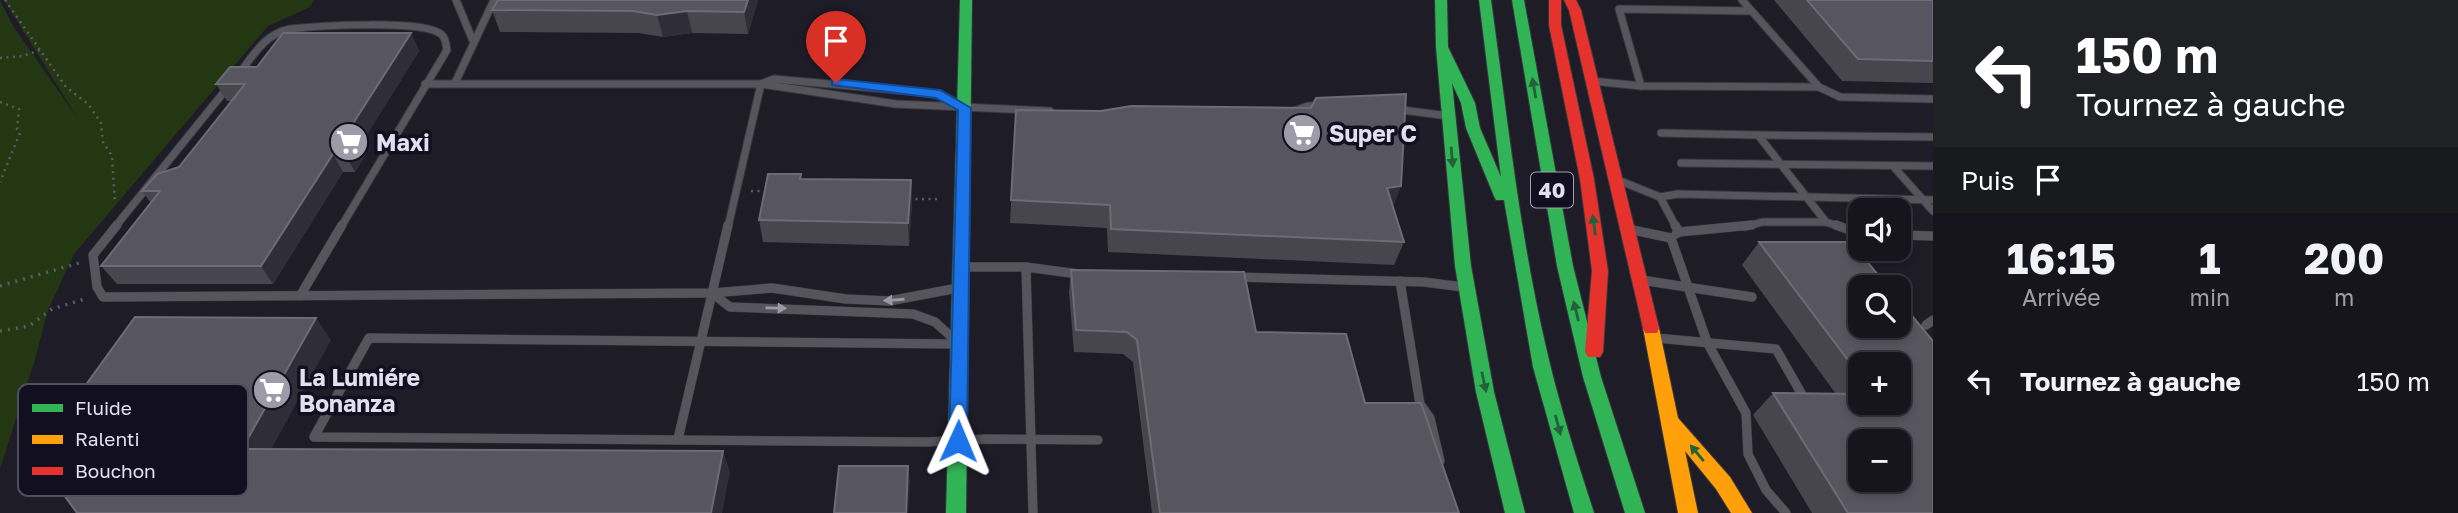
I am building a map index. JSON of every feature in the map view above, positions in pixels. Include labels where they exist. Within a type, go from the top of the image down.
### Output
[{"type":"main road","points":[[956,513],[967,0]]},
{"type":"main road","points":[[1441,0],[1441,47],[1466,287],[1485,392],[1515,513]]},
{"type":"main road","name":"40","points":[[1485,0],[1518,238],[1545,379],[1584,513]]},
{"type":"main road","name":"40","points":[[1518,0],[1565,266],[1592,377],[1635,513]]},
{"type":"main road","points":[[1555,0],[1555,25],[1587,179],[1600,271],[1592,377]]},
{"type":"main road","points":[[1570,0],[1575,10],[1653,338],[1672,423],[1680,480],[1689,513]]},
{"type":"main road","points":[[1441,47],[1468,103],[1473,128],[1518,238]]},
{"type":"main road","points":[[1672,423],[1723,483],[1742,513]]},
{"type":"lane","points":[[456,0],[473,41]]},
{"type":"lane","points":[[455,83],[494,0]]},
{"type":"lane","points":[[1742,0],[1819,87],[1840,97],[1933,99]]},
{"type":"lane","points":[[1641,86],[1619,9],[1750,11]]},
{"type":"lane","points":[[300,296],[447,50],[446,40],[440,33],[429,29],[290,27],[267,39],[93,255],[97,287],[103,297],[300,296],[712,293],[772,288],[846,299],[889,301],[961,288]]},
{"type":"lane","points":[[761,84],[774,79],[940,94],[965,108]]},
{"type":"lane","points":[[1592,81],[1641,86],[1819,87]]},
{"type":"lane","points":[[425,84],[761,84],[896,104],[1055,112]]},
{"type":"lane","points":[[678,439],[761,84]]},
{"type":"lane","points":[[1286,112],[1308,106],[1329,107]]},
{"type":"lane","points":[[1391,109],[1449,116]]},
{"type":"lane","points":[[1661,134],[1933,137]]},
{"type":"lane","points":[[1758,135],[1826,222]]},
{"type":"lane","points":[[1681,163],[1933,166]]},
{"type":"lane","points":[[1893,166],[1933,211]]},
{"type":"lane","points":[[1616,179],[1660,197],[1678,194],[1933,200]]},
{"type":"lane","points":[[1660,197],[1675,235],[1707,342],[1745,413],[1748,454],[1766,490],[1786,513]]},
{"type":"lane","points":[[1627,229],[1675,235],[1748,227],[1762,222],[1826,222],[1848,230]]},
{"type":"lane","points":[[1911,235],[1933,236]]},
{"type":"lane","points":[[961,267],[1026,267],[1082,274]]},
{"type":"lane","points":[[1026,267],[1033,513]]},
{"type":"lane","points":[[1220,277],[1400,281],[1466,287]]},
{"type":"lane","points":[[1639,280],[1752,297]]},
{"type":"lane","points":[[1400,281],[1420,404],[1430,418],[1443,475]]},
{"type":"lane","points":[[712,293],[730,307],[913,314],[935,322],[960,344]]},
{"type":"lane","points":[[960,344],[369,338],[314,437],[1098,440]]},
{"type":"lane","points":[[1653,338],[1776,349],[1810,409]]},
{"type":"path","points":[[5,0],[66,88],[88,104],[103,128],[103,142],[112,156],[115,203]]},
{"type":"path","points":[[0,58],[30,55],[40,50]]},
{"type":"path","points":[[0,102],[19,109],[16,129],[20,133],[0,182]]},
{"type":"path","points":[[751,191],[778,191]]},
{"type":"path","points":[[909,192],[909,199],[937,199]]},
{"type":"path","points":[[0,286],[93,259]]},
{"type":"path","points":[[0,331],[29,326],[52,309],[101,294]]},
{"type":"green space","points":[[0,0],[13,26],[78,119],[4,0],[314,0],[310,7],[268,26],[74,254],[48,310],[27,384],[18,384],[18,412],[0,469]]},
{"type":"building","points":[[498,0],[748,0],[744,12],[687,11],[657,15],[633,11],[492,10]]},
{"type":"building","points":[[1807,0],[1933,0],[1933,61],[1858,59]]},
{"type":"building","points":[[283,33],[411,33],[345,136],[356,136],[345,154],[333,154],[261,266],[101,266],[160,191],[142,191],[157,174],[179,167],[245,84],[216,84],[230,67],[257,67]]},
{"type":"building","points":[[1406,94],[1401,186],[1387,188],[1404,242],[1111,229],[1110,205],[1011,200],[1016,110],[1101,111],[1131,106],[1311,108],[1316,98]]},
{"type":"building","points":[[768,174],[801,174],[800,179],[911,180],[908,223],[759,220]]},
{"type":"building","points":[[1759,242],[1848,242],[1848,261],[1867,261],[1878,275],[1848,275],[1848,338],[1911,338],[1911,314],[1933,341],[1933,513],[1848,513],[1773,393],[1848,394],[1848,415],[1911,415],[1911,352],[1848,352],[1848,360]]},
{"type":"building","points":[[1071,270],[1244,272],[1256,332],[1346,334],[1365,403],[1421,403],[1459,513],[1160,513],[1137,340],[1127,332],[1076,330]]},
{"type":"building","points":[[135,317],[316,318],[248,438],[248,384],[86,384]]},
{"type":"building","points":[[248,449],[723,451],[711,513],[77,513],[65,496],[248,496]]},
{"type":"building","points":[[839,466],[908,466],[906,513],[834,513]]},
{"type":"traffic: fast","points":[[956,513],[966,0]]},
{"type":"traffic: fast","points":[[1441,0],[1442,47],[1463,266],[1485,392],[1515,513]]},
{"type":"traffic: fast","points":[[1485,0],[1511,199],[1531,317],[1548,391],[1584,513]]},
{"type":"traffic: fast","points":[[1518,0],[1565,266],[1592,377],[1635,513]]},
{"type":"traffic: fast","points":[[1442,47],[1468,103],[1473,128],[1501,196]]},
{"type":"traffic: slow","points":[[1651,328],[1688,513]]},
{"type":"traffic: slow","points":[[1672,423],[1723,483],[1742,513]]},
{"type":"traffic: jam","points":[[1555,0],[1555,25],[1587,179],[1600,271],[1594,352]]},
{"type":"traffic: jam","points":[[1570,0],[1575,10],[1651,328]]},
{"type":"place","name":"Super C","points":[[1302,133]]},
{"type":"place","name":"Maxi","points":[[349,142]]},
{"type":"place","name":"La Lumiére Bonanza","points":[[272,390]]},
{"type":"route","points":[[836,83],[940,94],[965,108],[958,441]]}]
